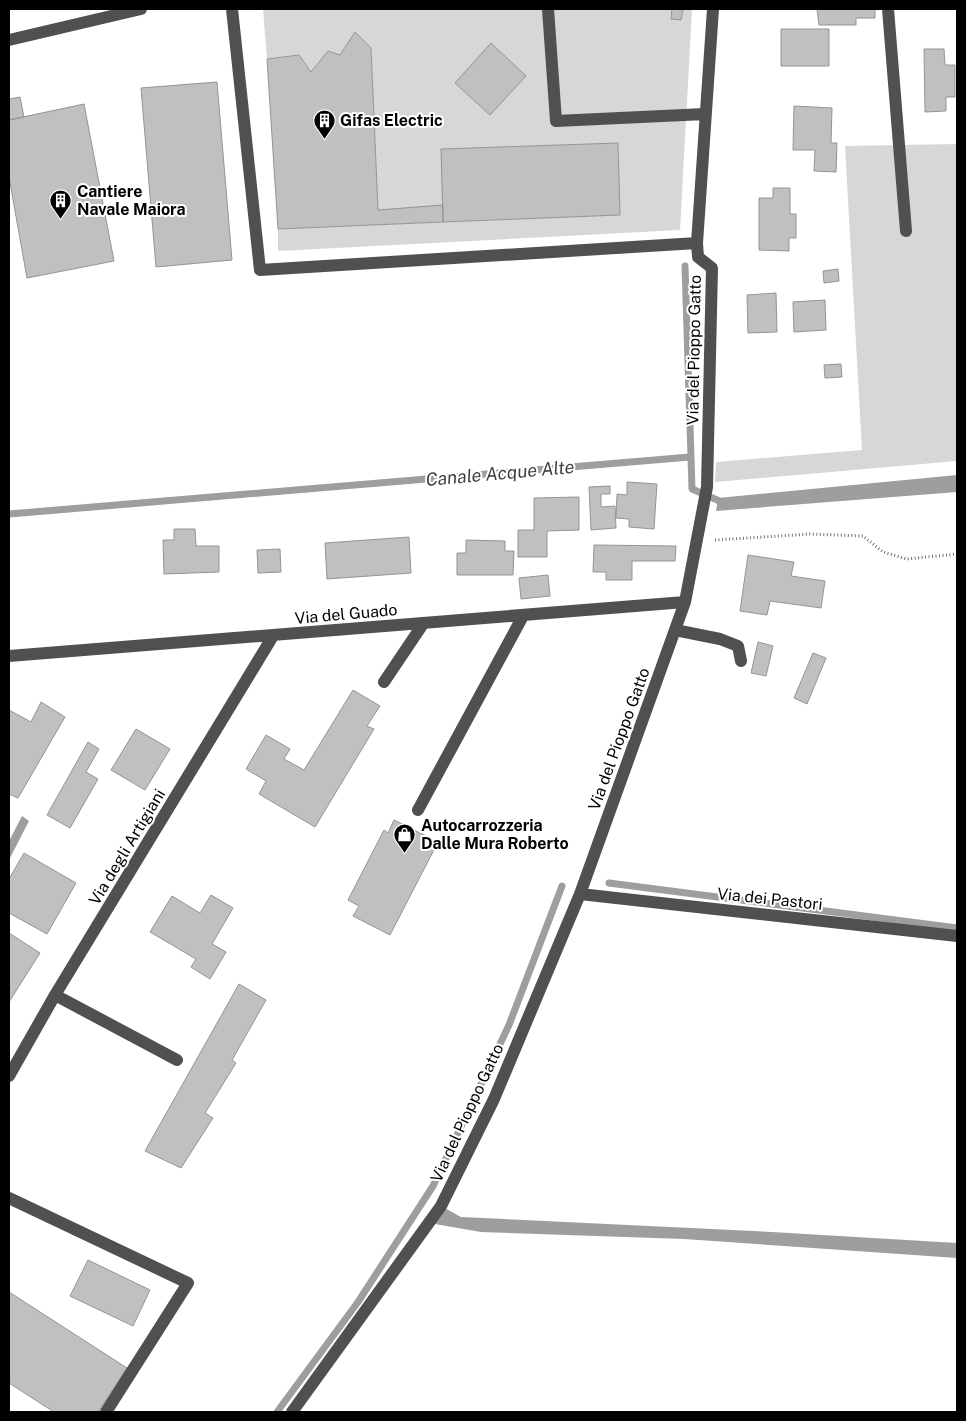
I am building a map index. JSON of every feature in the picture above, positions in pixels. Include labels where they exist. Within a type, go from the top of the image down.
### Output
[{"type":"street","points":[[9,40],[141,9]]},
{"type":"street","points":[[232,9],[260,270],[697,243]]},
{"type":"street","points":[[548,9],[556,121],[706,114]]},
{"type":"street","name":"Via del Pioppo Gatto","points":[[292,1412],[441,1206],[494,1099],[580,894],[686,602],[707,487],[712,268],[698,256],[697,243],[713,9]]},
{"type":"street","points":[[888,9],[906,231]]},
{"type":"street","name":"Via del Guado","points":[[9,656],[686,602]]},
{"type":"street","points":[[418,810],[523,616]]},
{"type":"street","points":[[384,682],[423,624]]},
{"type":"street","points":[[675,630],[720,639],[738,646],[741,662]]},
{"type":"street","name":"Via degli Artigiani","points":[[9,1076],[273,636]]},
{"type":"street","name":"Via dei Pastori","points":[[580,894],[957,936]]},
{"type":"street","points":[[56,995],[177,1060]]},
{"type":"street","points":[[9,1198],[188,1283],[106,1412]]},
{"type":"path","points":[[697,542],[810,534],[862,536],[883,552],[907,559],[957,554]]},
{"type":"shaded area","points":[[263,9],[692,9],[680,230],[278,251],[278,229],[620,215],[618,143],[441,149],[445,206],[378,210],[371,48],[355,32],[340,55],[328,51],[311,72],[299,55],[267,59]]},
{"type":"shaded area","points":[[957,144],[957,461],[715,482],[716,462],[862,450],[845,146]]},
{"type":"shaded area","points":[[957,475],[957,492],[716,511],[718,498]]},
{"type":"shaded area","points":[[22,816],[29,821],[9,860],[9,841]]},
{"type":"shaded area","points":[[441,1206],[461,1217],[957,1243],[957,1258],[684,1239],[481,1232],[429,1223]]},
{"type":"building","points":[[672,9],[683,10],[681,20],[671,19]]},
{"type":"building","points":[[817,9],[875,9],[875,18],[856,18],[856,25],[819,25]]},
{"type":"building","points":[[781,29],[829,29],[829,66],[781,66]]},
{"type":"building","name":"Gifas Electric","points":[[355,32],[371,48],[378,210],[443,205],[443,222],[278,229],[267,59],[299,55],[311,72],[328,51],[340,55]]},
{"type":"building","points":[[491,43],[526,76],[490,115],[455,83]]},
{"type":"building","points":[[924,49],[944,49],[945,65],[955,65],[955,97],[946,97],[946,111],[925,112]]},
{"type":"building","points":[[217,82],[232,260],[156,267],[141,88]]},
{"type":"building","points":[[20,97],[24,117],[9,120],[9,99]]},
{"type":"building","name":"Cantiere Navale Maiora","points":[[84,104],[114,261],[27,278],[9,177],[9,120]]},
{"type":"building","points":[[794,106],[832,108],[831,143],[837,143],[836,172],[814,171],[815,150],[793,150]]},
{"type":"building","points":[[618,143],[620,215],[443,222],[441,149]]},
{"type":"building","points":[[773,188],[790,188],[790,214],[796,214],[796,238],[789,238],[789,251],[759,250],[759,198],[773,198]]},
{"type":"building","points":[[838,269],[839,281],[824,283],[823,271]]},
{"type":"building","points":[[776,293],[777,332],[748,333],[747,295]]},
{"type":"building","points":[[825,300],[826,330],[794,332],[793,302]]},
{"type":"building","points":[[841,364],[842,377],[825,378],[824,365]]},
{"type":"building","points":[[627,482],[657,484],[654,529],[629,527],[629,519],[616,518],[617,494],[627,495]]},
{"type":"building","points":[[610,486],[610,494],[601,494],[601,507],[615,506],[616,528],[591,530],[589,487]]},
{"type":"building","points":[[579,497],[579,530],[547,531],[547,557],[518,557],[518,530],[534,530],[534,498]]},
{"type":"building","points":[[174,529],[195,529],[196,546],[219,546],[219,572],[164,574],[163,540],[174,540]]},
{"type":"building","points":[[409,537],[411,573],[327,579],[325,543]]},
{"type":"building","points":[[466,540],[505,541],[505,551],[514,551],[513,575],[457,575],[457,553],[466,553]]},
{"type":"building","points":[[594,545],[676,546],[675,561],[632,561],[632,580],[606,580],[606,572],[593,572]]},
{"type":"building","points":[[280,549],[281,572],[258,573],[257,550]]},
{"type":"building","points":[[748,555],[794,562],[791,576],[825,581],[821,608],[770,601],[767,615],[740,611]]},
{"type":"building","points":[[548,575],[550,596],[521,599],[519,578]]},
{"type":"building","points":[[758,642],[773,646],[766,676],[751,673]]},
{"type":"building","points":[[813,653],[826,658],[807,704],[794,698]]},
{"type":"building","points":[[353,690],[380,706],[367,726],[374,729],[315,827],[259,794],[266,781],[246,769],[266,735],[290,749],[284,759],[304,770]]},
{"type":"building","points":[[41,702],[65,717],[18,798],[9,794],[9,710],[31,722]]},
{"type":"building","points":[[136,729],[170,749],[145,790],[111,770]]},
{"type":"building","points":[[88,742],[99,749],[86,772],[98,779],[70,828],[47,815]]},
{"type":"building","points":[[394,820],[438,842],[390,935],[353,916],[359,906],[348,900],[384,830],[388,833]]},
{"type":"building","points":[[24,853],[76,883],[47,934],[9,913],[9,879]]},
{"type":"building","points":[[211,895],[233,908],[212,944],[226,952],[210,979],[191,967],[196,959],[150,932],[172,896],[200,913]]},
{"type":"building","points":[[9,933],[40,953],[9,1002]]},
{"type":"building","points":[[239,984],[266,1000],[232,1060],[236,1063],[205,1113],[213,1118],[181,1168],[145,1151]]},
{"type":"building","points":[[88,1260],[150,1290],[133,1326],[70,1296]]},
{"type":"building","points":[[9,1292],[127,1368],[98,1412],[54,1412],[9,1383]]},
{"type":"waterway","points":[[685,266],[692,489],[724,503]]},
{"type":"waterway","name":"Canale Acque Alte","points":[[9,514],[690,457]]},
{"type":"waterway","points":[[609,883],[957,928]]},
{"type":"waterway","points":[[277,1412],[358,1302],[433,1186],[509,1025],[562,886]]},
{"type":"place","name":"Gifas Electric","points":[[324,139]]},
{"type":"place","name":"Cantiere Navale Maiora","points":[[61,219]]},
{"type":"place","name":"Autocarrozzeria Dalle Mura Roberto","points":[[405,853]]}]
